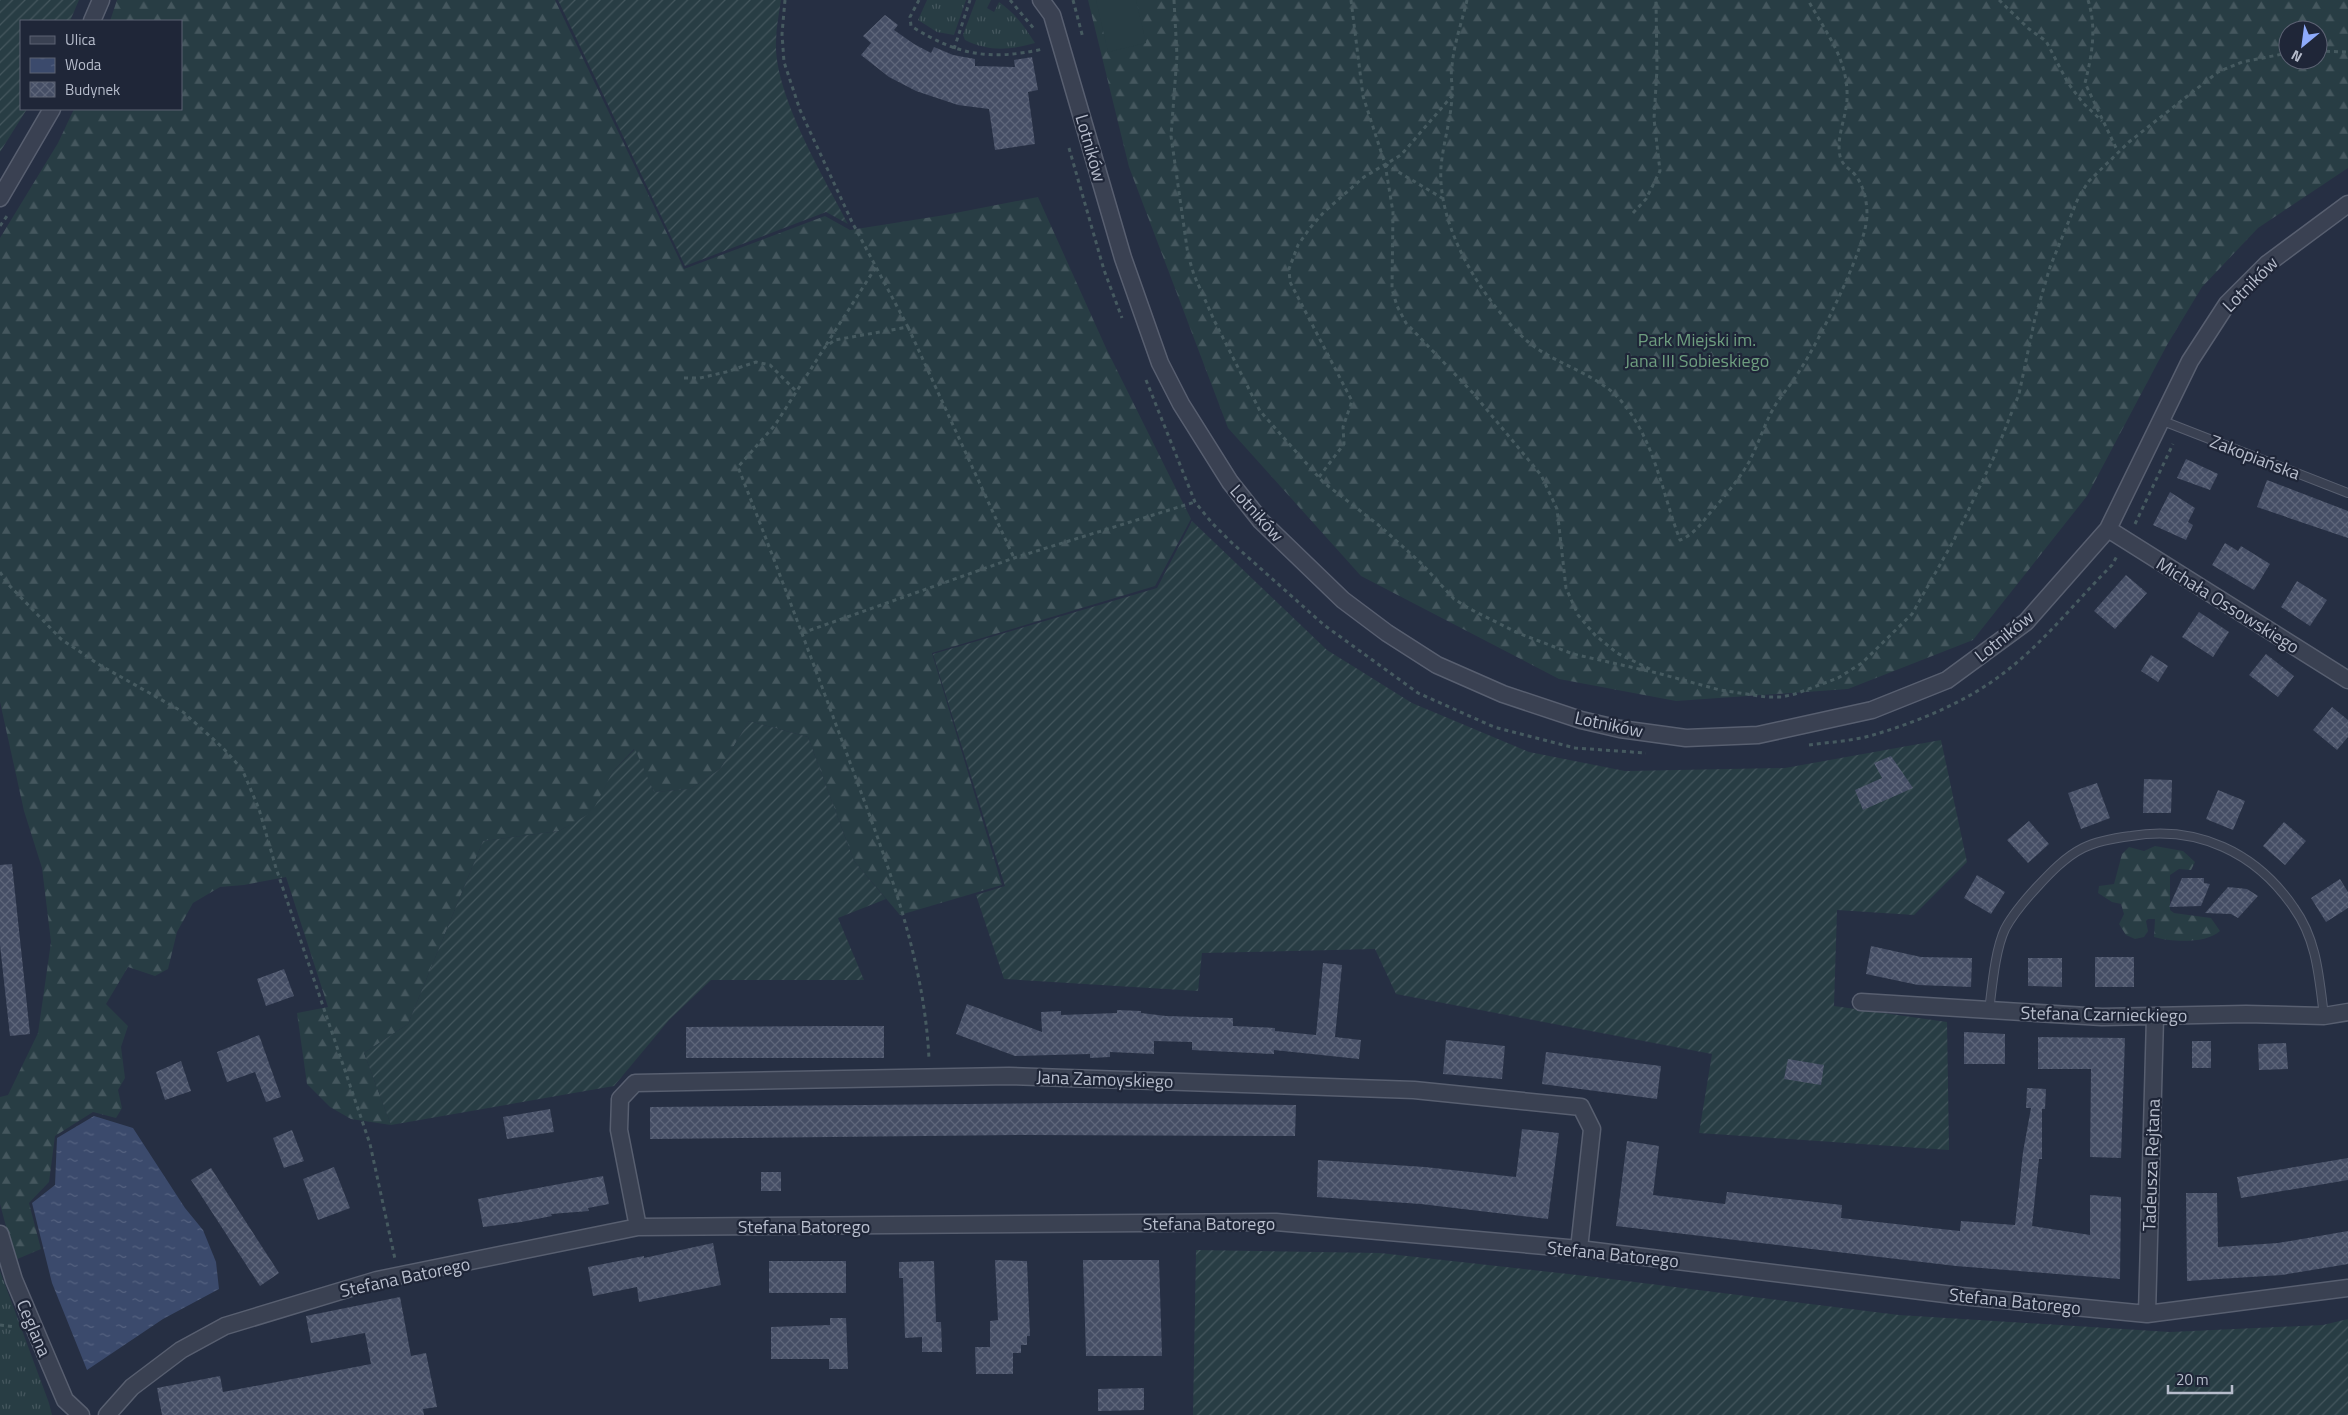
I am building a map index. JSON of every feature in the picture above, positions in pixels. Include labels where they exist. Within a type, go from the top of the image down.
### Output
[{"type":"street","points":[[92,20],[100,0]]},
{"type":"street","name":"Lotników","points":[[1041,0],[1052,15],[1124,258],[1160,363],[1181,404],[1230,482],[1261,521],[1343,600],[1387,633],[1437,666],[1503,694],[1582,720],[1620,729],[1686,738],[1758,735],[1793,729],[1872,710],[1947,680],[2026,622],[2108,529],[2190,361],[2227,304],[2267,264],[2348,204]]},
{"type":"street","points":[[0,198],[5,186],[51,110]]},
{"type":"street","name":"Michała Ossowskiego","points":[[2108,529],[2348,680]]},
{"type":"street","name":"Stefana Czarnieckiego","points":[[1861,1002],[2102,1017],[2246,1014],[2324,1016],[2348,1012]]},
{"type":"street","name":"Tadeusza Rejtana","points":[[2146,1314],[2155,1017]]},
{"type":"street","name":"Jana Zamoyskiego","points":[[638,1227],[619,1130],[620,1099],[635,1083],[1009,1076],[1414,1090],[1580,1107],[1592,1129],[1579,1249]]},
{"type":"street","name":"Stefana Batorego","points":[[108,1415],[132,1387],[181,1350],[225,1326],[359,1285],[638,1227],[1276,1222],[1579,1249],[1961,1296],[2146,1314],[2348,1288]]},
{"type":"street","name":"Ceglana","points":[[0,1234],[14,1280],[65,1400],[81,1415]]},
{"type":"lane","name":"Zakopiańska","points":[[2162,421],[2348,493]]},
{"type":"lane","points":[[1989,1011],[1995,971],[2005,930],[2022,903],[2042,881],[2061,863],[2084,848],[2116,838],[2156,832],[2192,836],[2227,848],[2245,859],[2281,890],[2295,908],[2312,941],[2316,955],[2324,1016]]},
{"type":"path","points":[[785,0],[782,34],[784,62],[800,110],[876,267],[908,327],[1014,558]]},
{"type":"path","points":[[919,0],[910,17],[911,26],[954,49],[999,56],[1045,48],[1048,56]]},
{"type":"path","points":[[954,49],[970,0]]},
{"type":"path","points":[[1010,0],[1036,32]]},
{"type":"path","points":[[1072,0],[1083,38]]},
{"type":"path","points":[[1174,0],[1177,56],[1171,136],[1187,246],[1194,276],[1260,411],[1319,477],[1421,563],[1454,599],[1470,609],[1550,647],[1720,690],[1782,697],[1823,686],[1862,663],[1898,630],[1912,614],[1931,581],[1994,456],[2019,394],[2035,318],[2050,267],[2079,196],[2090,180],[2118,152],[2218,72],[2242,62],[2278,55]]},
{"type":"path","points":[[1351,0],[1363,96],[1385,164],[1393,212],[1392,289],[1402,315],[1406,323],[1441,357],[1505,430],[1541,475],[1557,509],[1566,588],[1578,615],[1595,635],[1617,653],[1657,673]]},
{"type":"path","points":[[1467,0],[1455,42],[1451,69],[1452,95],[1441,166],[1442,198],[1449,222],[1462,252],[1493,305],[1529,342],[1608,389],[1622,401],[1635,419],[1650,448],[1680,540],[1690,536],[1735,483],[1748,463],[1776,405],[1801,370],[1822,330],[1857,256],[1865,232],[1868,216],[1865,194],[1855,175],[1843,166],[1839,155],[1839,141],[1847,100],[1843,64],[1830,33],[1820,22],[1808,0]]},
{"type":"path","points":[[1633,213],[1646,200],[1660,171],[1654,119],[1657,69],[1656,0]]},
{"type":"path","points":[[1999,0],[2029,29],[2046,41],[2068,84],[2083,103],[2102,121]]},
{"type":"path","points":[[2088,0],[2091,11],[2093,52],[2085,83],[2118,152]]},
{"type":"path","points":[[2328,51],[2348,52]]},
{"type":"path","points":[[1319,477],[1344,444],[1343,428],[1352,401],[1290,282],[1289,269],[1298,244],[1324,212],[1364,176],[1400,155],[1452,95]]},
{"type":"path","points":[[1068,142],[1104,270],[1124,323]]},
{"type":"path","points":[[1385,164],[1442,198]]},
{"type":"path","points":[[876,267],[775,425],[738,467],[883,850],[908,929],[927,1020],[930,1078]]},
{"type":"path","points":[[825,347],[835,340],[908,327]]},
{"type":"path","points":[[684,378],[700,378],[756,362],[770,365],[797,392]]},
{"type":"path","points":[[1144,376],[1195,502],[1232,543],[1324,626],[1418,693],[1494,727],[1575,748],[1650,754]]},
{"type":"path","points":[[1806,746],[1872,735],[1918,719],[1960,700],[2001,675],[2036,643],[2112,565],[2126,541],[2180,427]]},
{"type":"path","points":[[802,634],[1014,558],[1195,502]]},
{"type":"path","points":[[0,572],[7,583],[61,639],[98,664],[183,712],[222,747],[242,769],[259,809],[276,868],[370,1144],[399,1276]]},
{"type":"green space","points":[[0,0],[79,0],[70,20],[20,20],[20,110],[26,110],[0,152]]},
{"type":"green space","points":[[117,0],[555,0],[684,269],[825,216],[850,230],[945,215],[1038,197],[1106,348],[1191,519],[1155,586],[932,653],[1002,885],[900,915],[854,861],[808,737],[749,721],[720,769],[690,789],[654,792],[634,749],[613,771],[593,812],[559,831],[483,841],[408,1024],[364,1053],[391,1125],[351,1119],[330,1107],[307,1084],[297,1013],[328,1007],[286,877],[244,885],[220,887],[193,903],[177,932],[168,969],[155,976],[128,967],[106,1004],[128,1026],[121,1047],[125,1078],[118,1090],[122,1108],[116,1118],[93,1112],[55,1136],[49,1182],[29,1203],[41,1249],[15,1260],[0,1204],[0,1097],[8,1095],[38,1033],[51,942],[42,868],[24,811],[0,702],[0,238],[58,143],[74,110],[182,110],[182,20],[110,20]]},
{"type":"green space","points":[[558,0],[781,0],[776,42],[783,86],[802,135],[848,224],[826,212],[685,266]]},
{"type":"green space","points":[[927,0],[966,0],[954,35],[937,32],[918,20]]},
{"type":"green space","points":[[976,0],[991,0],[987,8],[994,12],[999,2],[1019,21],[1035,43],[1000,49],[983,47],[965,40],[963,35]]},
{"type":"green space","name":"Park Miejski im. Jana III Sobieskiego","points":[[1088,0],[2348,0],[2348,168],[2258,228],[2202,287],[2167,345],[2087,496],[1973,640],[1848,689],[1676,701],[1559,679],[1361,576],[1228,428],[1129,167]]},
{"type":"green space","points":[[1096,0],[1136,0],[1146,43],[1108,52]]},
{"type":"green space","points":[[1192,521],[1327,650],[1412,703],[1529,752],[1625,771],[1785,768],[1941,740],[1967,862],[1914,915],[1837,910],[1834,1006],[1947,1022],[1949,1150],[1699,1133],[1712,1054],[1396,994],[1375,949],[1202,953],[1198,991],[1004,979],[976,895],[1005,886],[933,654],[1157,588]]},
{"type":"green space","points":[[749,721],[808,737],[854,861],[886,899],[838,918],[864,980],[711,980],[669,1020],[614,1086],[391,1125],[364,1053],[408,1024],[483,841],[559,831],[592,812],[613,771],[635,749],[654,792],[690,789],[720,769]]},
{"type":"green space","points":[[2155,846],[2183,851],[2195,862],[2191,870],[2179,869],[2170,875],[2170,910],[2174,913],[2211,918],[2220,931],[2214,935],[2197,940],[2161,939],[2154,937],[2155,919],[2148,919],[2146,921],[2148,931],[2144,937],[2135,939],[2126,935],[2119,924],[2124,914],[2121,904],[2112,902],[2098,893],[2099,886],[2114,884],[2122,854],[2129,847],[2144,851]]},
{"type":"green space","points":[[1196,1250],[1380,1253],[1595,1277],[1899,1315],[2170,1332],[2323,1325],[2348,1319],[2348,1415],[1193,1415]]},
{"type":"green space","points":[[0,1271],[49,1403],[52,1415],[0,1415]]},
{"type":"water","points":[[94,1116],[133,1128],[185,1208],[203,1230],[216,1262],[219,1289],[163,1319],[87,1370],[52,1283],[32,1203],[55,1185],[57,1138]]},
{"type":"building","points":[[885,15],[898,25],[894,30],[914,44],[931,53],[934,47],[953,55],[975,59],[975,66],[1015,67],[1014,60],[1032,57],[1038,90],[1028,92],[1035,144],[995,150],[989,109],[958,105],[916,91],[889,77],[861,55],[871,43],[863,36]]},
{"type":"building","points":[[2186,459],[2218,474],[2210,490],[2177,478]]},
{"type":"building","points":[[2267,480],[2348,511],[2348,538],[2257,507]]},
{"type":"building","points":[[2170,492],[2195,508],[2188,522],[2193,525],[2186,540],[2153,525]]},
{"type":"building","points":[[2225,543],[2238,551],[2241,546],[2270,564],[2254,590],[2212,565]]},
{"type":"building","points":[[2126,575],[2147,593],[2115,629],[2094,611]]},
{"type":"building","points":[[2297,581],[2327,600],[2310,626],[2281,607]]},
{"type":"building","points":[[2199,612],[2229,632],[2213,657],[2182,637]]},
{"type":"building","points":[[2266,654],[2294,676],[2278,697],[2249,675]]},
{"type":"building","points":[[2151,655],[2168,666],[2158,682],[2141,671]]},
{"type":"building","points":[[2332,707],[2348,720],[2348,737],[2337,750],[2313,730]]},
{"type":"building","points":[[1891,756],[1913,788],[1863,810],[1855,790],[1882,778],[1874,763]]},
{"type":"building","points":[[2144,779],[2172,780],[2171,813],[2143,813]]},
{"type":"building","points":[[2097,783],[2110,818],[2081,829],[2068,793]]},
{"type":"building","points":[[2218,790],[2245,801],[2233,830],[2206,819]]},
{"type":"building","points":[[2029,821],[2049,844],[2028,863],[2007,840]]},
{"type":"building","points":[[2284,822],[2306,841],[2285,865],[2263,846]]},
{"type":"building","points":[[12,864],[30,1034],[10,1036],[0,945],[0,865]]},
{"type":"building","points":[[1977,875],[2005,892],[1991,914],[1964,898]]},
{"type":"building","points":[[2182,878],[2204,878],[2204,883],[2210,884],[2201,906],[2169,907]]},
{"type":"building","points":[[2340,879],[2348,892],[2348,908],[2326,922],[2311,898]]},
{"type":"building","points":[[2228,887],[2247,889],[2258,896],[2238,918],[2231,914],[2205,913]]},
{"type":"building","points":[[1871,946],[1921,957],[1972,958],[1971,987],[1918,985],[1866,974]]},
{"type":"building","points":[[2095,957],[2134,957],[2134,987],[2095,987]]},
{"type":"building","points":[[2028,958],[2062,958],[2062,987],[2028,986]]},
{"type":"building","points":[[1323,963],[1342,965],[1335,1037],[1361,1040],[1359,1059],[1274,1050],[1274,1054],[1192,1050],[1192,1042],[1154,1041],[1154,1054],[1110,1052],[1110,1057],[1090,1058],[1090,1054],[1015,1056],[956,1034],[967,1004],[1042,1032],[1041,1012],[1061,1011],[1061,1015],[1117,1013],[1117,1010],[1141,1011],[1141,1013],[1166,1016],[1233,1018],[1233,1026],[1275,1028],[1275,1031],[1316,1035]]},
{"type":"building","points":[[284,969],[294,996],[266,1006],[257,979]]},
{"type":"building","points":[[884,1026],[884,1058],[686,1058],[686,1027]]},
{"type":"building","points":[[1964,1032],[2005,1034],[2005,1064],[1964,1064]]},
{"type":"building","points":[[259,1035],[281,1097],[266,1102],[255,1072],[227,1082],[217,1052]]},
{"type":"building","points":[[2038,1037],[2125,1038],[2121,1158],[2090,1157],[2091,1069],[2038,1069]]},
{"type":"building","points":[[1446,1040],[1505,1046],[1502,1079],[1443,1074]]},
{"type":"building","points":[[2192,1041],[2211,1041],[2211,1068],[2192,1068]]},
{"type":"building","points":[[2286,1043],[2288,1069],[2259,1070],[2258,1044]]},
{"type":"building","points":[[1546,1052],[1661,1066],[1657,1099],[1542,1084]]},
{"type":"building","points":[[1788,1059],[1824,1065],[1821,1085],[1784,1079]]},
{"type":"building","points":[[181,1061],[191,1091],[165,1100],[156,1072]]},
{"type":"building","points":[[2027,1088],[2046,1089],[2045,1109],[2042,1109],[2042,1159],[2039,1159],[2032,1226],[2090,1235],[2090,1195],[2121,1197],[2120,1279],[1956,1266],[1616,1226],[1627,1141],[1659,1146],[1653,1195],[1725,1204],[1727,1192],[1842,1205],[1841,1218],[1960,1231],[1961,1221],[2015,1225],[2023,1152],[2031,1108],[2026,1108]]},
{"type":"building","points":[[1074,1103],[1296,1105],[1295,1136],[1024,1135],[650,1139],[650,1107]]},
{"type":"building","points":[[550,1109],[554,1132],[507,1139],[503,1117]]},
{"type":"building","points":[[1522,1129],[1559,1133],[1548,1219],[1421,1204],[1317,1197],[1318,1160],[1425,1167],[1516,1177]]},
{"type":"building","points":[[292,1130],[304,1161],[284,1168],[273,1138]]},
{"type":"building","points":[[2348,1158],[2348,1180],[2241,1198],[2237,1177]]},
{"type":"building","points":[[334,1167],[350,1208],[318,1220],[303,1179]]},
{"type":"building","points":[[211,1168],[279,1273],[260,1286],[191,1180]]},
{"type":"building","points":[[761,1172],[781,1172],[781,1191],[761,1191]]},
{"type":"building","points":[[603,1176],[609,1204],[588,1208],[589,1211],[551,1214],[552,1216],[483,1227],[478,1199]]},
{"type":"building","points":[[2186,1193],[2217,1193],[2218,1247],[2278,1243],[2348,1231],[2348,1264],[2282,1275],[2187,1281]]},
{"type":"building","points":[[713,1243],[721,1285],[639,1302],[637,1287],[593,1296],[588,1267],[644,1256],[644,1258]]},
{"type":"building","points":[[995,1260],[1027,1261],[1030,1336],[1027,1336],[1027,1345],[1021,1345],[1021,1353],[1013,1353],[1013,1374],[976,1374],[975,1347],[990,1347],[990,1321],[998,1320]]},
{"type":"building","points":[[1083,1260],[1159,1260],[1162,1356],[1086,1356]]},
{"type":"building","points":[[769,1261],[846,1261],[846,1293],[769,1293]]},
{"type":"building","points":[[934,1261],[936,1322],[941,1322],[942,1352],[922,1352],[922,1337],[905,1338],[903,1278],[899,1278],[899,1262]]},
{"type":"building","points":[[400,1297],[411,1356],[426,1353],[437,1407],[423,1409],[424,1415],[162,1415],[157,1388],[220,1376],[223,1392],[371,1364],[365,1333],[311,1343],[306,1316]]},
{"type":"building","points":[[830,1318],[846,1318],[848,1369],[829,1369],[829,1359],[771,1359],[771,1327],[830,1325]]},
{"type":"building","points":[[1144,1388],[1144,1410],[1098,1411],[1098,1389]]}]
